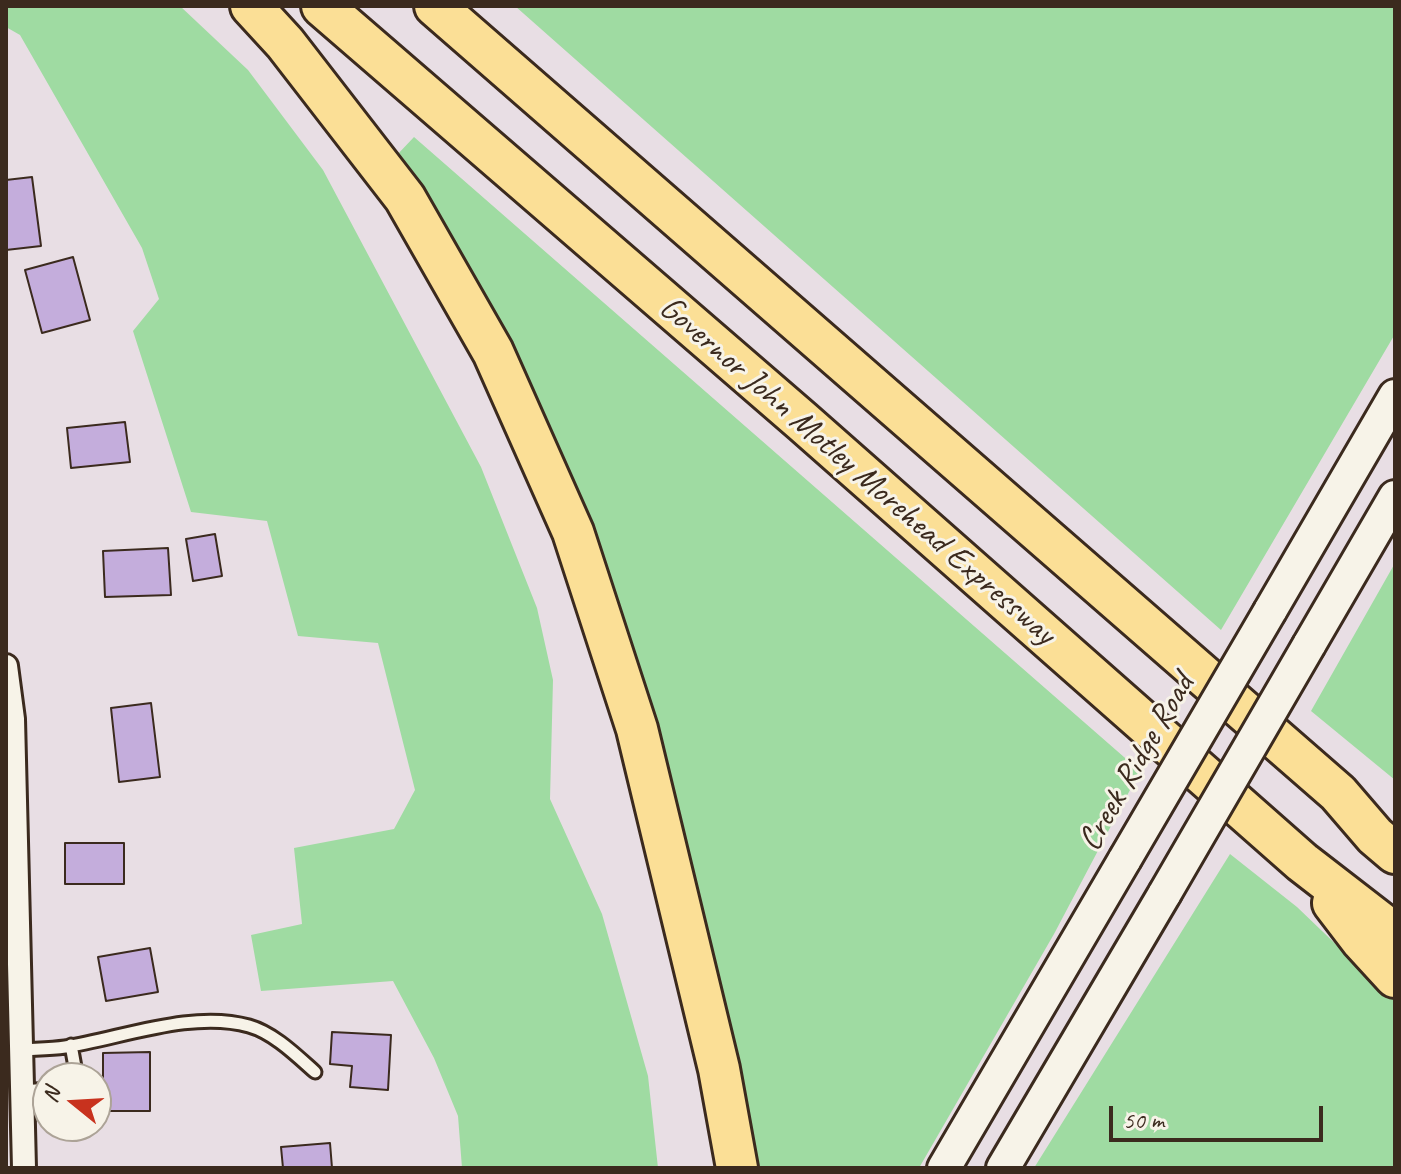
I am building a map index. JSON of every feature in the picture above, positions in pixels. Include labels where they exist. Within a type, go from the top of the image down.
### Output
[{"type":"highway","points":[[251,6],[285,43],[405,198],[493,352],[573,532],[637,729],[719,1069],[737,1168]]},
{"type":"highway","name":"Governor John Motley Morehead Expressway","points":[[322,6],[802,421],[1302,862],[1395,934]]},
{"type":"highway","points":[[435,6],[1338,793],[1375,836],[1395,853]]},
{"type":"highway","points":[[1338,793],[1387,813],[1395,820]]},
{"type":"highway","points":[[1302,862],[1362,941],[1395,977]]},
{"type":"main road","name":"Creek Ridge Road","points":[[944,1168],[1395,396]]},
{"type":"main road","points":[[1003,1168],[1395,497]]},
{"type":"street","points":[[6,666],[13,719],[24,1168]]},
{"type":"lane","points":[[21,1050],[71,1045],[179,1024],[236,1024],[252,1027],[280,1043],[315,1072]]},
{"type":"lane","points":[[71,1045],[74,1062]]},
{"type":"lane","points":[[23,1091],[32,1090]]},
{"type":"green space","points":[[6,6],[180,6],[248,70],[323,170],[481,467],[537,608],[553,680],[550,799],[602,914],[648,1076],[658,1168],[462,1168],[458,1116],[434,1058],[393,981],[261,991],[251,935],[302,924],[294,848],[394,829],[415,790],[378,643],[298,636],[267,521],[191,512],[133,331],[159,299],[142,248],[20,35],[6,27]]},
{"type":"green space","points":[[515,6],[1395,6],[1395,334],[1221,630]]},
{"type":"green space","points":[[414,137],[1140,771],[1054,934],[919,1168],[755,1168],[753,1139],[623,632],[525,378],[468,267],[396,156]]},
{"type":"green space","points":[[1395,563],[1395,780],[1311,711]]},
{"type":"green space","points":[[1230,854],[1297,907],[1395,1001],[1395,1168],[1034,1168]]},
{"type":"building","points":[[32,177],[41,246],[6,250],[6,180]]},
{"type":"building","points":[[73,257],[90,320],[42,333],[25,270]]},
{"type":"building","points":[[125,422],[130,462],[71,468],[67,428]]},
{"type":"building","points":[[215,534],[222,576],[193,581],[186,539]]},
{"type":"building","points":[[168,548],[171,595],[105,597],[103,551]]},
{"type":"building","points":[[151,703],[160,777],[119,782],[111,708]]},
{"type":"building","points":[[65,843],[124,843],[124,884],[65,884]]},
{"type":"building","points":[[150,948],[158,992],[106,1001],[98,957]]},
{"type":"building","points":[[332,1032],[391,1035],[388,1090],[350,1087],[352,1066],[330,1064]]},
{"type":"building","points":[[150,1052],[150,1111],[112,1111],[112,1062],[103,1062],[103,1053]]},
{"type":"building","points":[[330,1143],[332,1168],[283,1168],[281,1147]]}]
